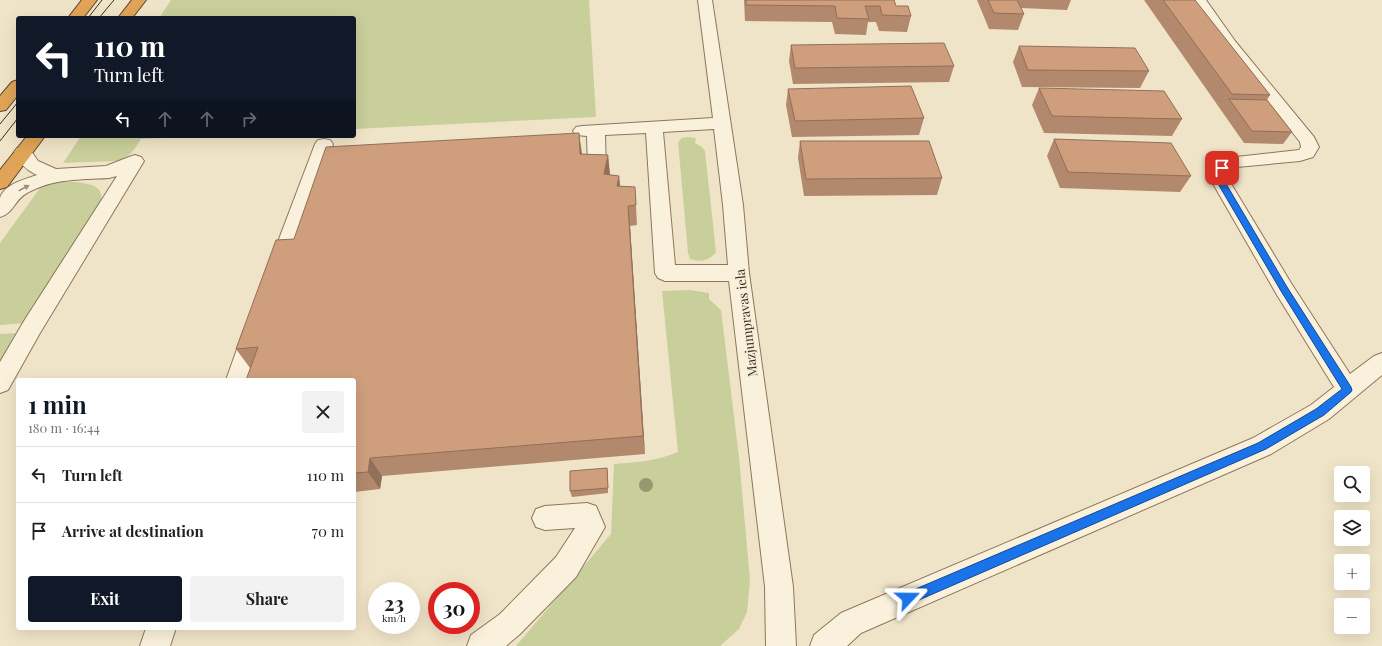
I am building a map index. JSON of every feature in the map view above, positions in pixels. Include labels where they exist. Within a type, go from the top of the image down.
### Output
[{"type":"highway","points":[[77,16],[90,0]]},
{"type":"highway","points":[[127,16],[139,0]]},
{"type":"highway","points":[[0,106],[16,87]]},
{"type":"highway","points":[[0,183],[34,138]]},
{"type":"street","name":"Mazjumpravas iela","points":[[705,0],[733,205],[779,587],[781,646]]},
{"type":"street","points":[[1199,0],[1230,44],[1308,141],[1310,147],[1307,153],[1300,155],[1233,162],[1222,168],[1220,175],[1221,182],[1284,289],[1348,390]]},
{"type":"street","points":[[597,170],[589,131],[722,124]]},
{"type":"street","points":[[654,127],[665,273],[740,273]]},
{"type":"street","points":[[271,287],[324,144]]},
{"type":"street","points":[[23,152],[28,162],[33,166],[55,175]]},
{"type":"street","points":[[0,211],[11,196],[19,189],[55,175],[109,172],[135,161],[32,327],[0,383]]},
{"type":"street","points":[[239,378],[258,317]]},
{"type":"street","points":[[825,646],[851,623],[1262,446],[1320,412],[1382,362]]},
{"type":"street","points":[[482,646],[510,624],[566,567],[591,527],[587,515],[545,518]]},
{"type":"street","points":[[155,646],[160,630]]},
{"type":"green space","points":[[171,0],[589,0],[596,117],[356,129],[356,16],[160,16]]},
{"type":"green space","points":[[80,138],[164,138],[141,139],[134,150],[117,161],[63,163]]},
{"type":"green space","points":[[682,138],[696,138],[695,143],[702,147],[705,151],[716,252],[708,259],[701,261],[690,259],[688,253],[678,142]]},
{"type":"green space","points":[[75,182],[96,187],[101,194],[100,206],[28,323],[0,325],[0,243],[40,188],[52,183]]},
{"type":"green space","points":[[690,290],[709,293],[709,299],[721,310],[739,457],[750,580],[747,612],[739,629],[720,646],[516,646],[611,534],[614,464],[639,462],[678,452],[662,291]]},
{"type":"green space","points":[[22,333],[0,369],[0,334]]},
{"type":"building","points":[[746,0],[894,0],[896,6],[908,6],[911,16],[882,15],[880,6],[865,6],[869,19],[837,18],[835,6],[746,5]]},
{"type":"building","points":[[988,0],[1017,0],[1024,14],[994,13]]},
{"type":"building","points":[[1163,0],[1195,0],[1270,95],[1232,94]]},
{"type":"building","points":[[944,43],[954,66],[795,68],[791,45]]},
{"type":"building","points":[[1019,46],[1135,48],[1149,71],[1028,70]]},
{"type":"building","points":[[911,86],[924,118],[795,121],[788,89]]},
{"type":"building","points":[[1039,88],[1164,91],[1182,119],[1052,116]]},
{"type":"building","points":[[1229,99],[1267,100],[1292,132],[1252,131]]},
{"type":"building","points":[[579,133],[580,154],[608,155],[604,174],[619,176],[617,186],[635,187],[636,205],[628,206],[643,436],[370,458],[368,472],[356,473],[356,378],[247,378],[258,347],[236,349],[276,240],[294,239],[326,147]]},
{"type":"building","points":[[1054,139],[1171,143],[1191,176],[1068,172]]},
{"type":"building","points":[[800,141],[929,141],[942,178],[806,179]]},
{"type":"building","points":[[607,468],[608,488],[570,491],[570,471]]},
{"type":"tram line","points":[[90,16],[102,0]]},
{"type":"tram line","points":[[101,16],[114,0]]},
{"type":"tram line","points":[[0,124],[16,104]]},
{"type":"tram line","points":[[0,141],[16,121]]},
{"type":"route","points":[[908,598],[1262,446],[1320,412],[1348,390],[1284,289],[1221,182],[1220,171],[1222,168]]}]
